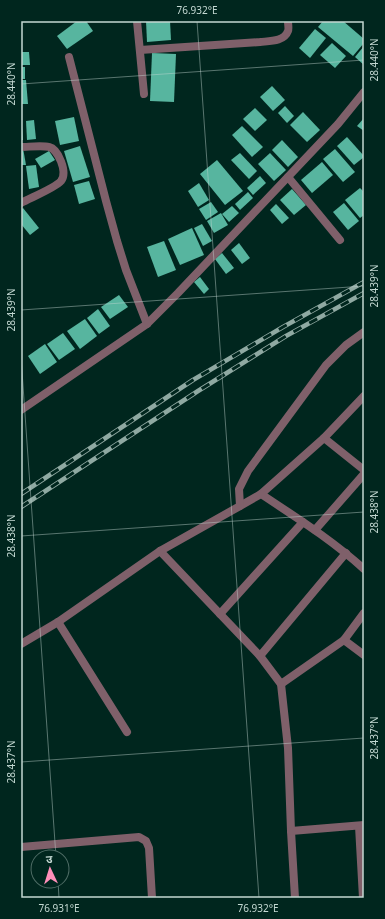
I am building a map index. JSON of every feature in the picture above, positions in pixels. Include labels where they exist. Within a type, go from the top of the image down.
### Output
[{"type":"street","points":[[137,21],[144,94]]},
{"type":"street","points":[[140,50],[279,40],[288,32],[288,21]]},
{"type":"street","points":[[69,57],[117,241],[126,270],[148,324]]},
{"type":"street","points":[[21,410],[148,324],[338,124],[364,92]]},
{"type":"street","points":[[21,147],[48,146],[52,148],[57,153],[64,175],[61,181],[55,186],[21,203]]},
{"type":"street","points":[[288,177],[340,240]]},
{"type":"street","points":[[240,506],[239,489],[248,471],[326,365],[346,345],[364,332]]},
{"type":"street","points":[[21,644],[58,622],[160,551],[262,494],[324,438],[364,396]]},
{"type":"street","points":[[324,438],[364,470]]},
{"type":"street","points":[[315,530],[364,474]]},
{"type":"street","points":[[262,494],[315,530],[346,553],[364,569]]},
{"type":"street","points":[[220,614],[302,522]]},
{"type":"street","points":[[160,551],[260,656],[281,684],[288,748],[291,832],[296,898]]},
{"type":"street","points":[[260,656],[346,553]]},
{"type":"street","points":[[281,684],[344,640],[364,613]]},
{"type":"street","points":[[58,622],[127,732]]},
{"type":"street","points":[[344,640],[364,655]]},
{"type":"street","points":[[291,832],[362,825],[363,898]]},
{"type":"street","points":[[21,847],[139,837],[146,841],[149,848],[152,898]]},
{"type":"building","points":[[77,21],[86,21],[93,31],[67,49],[57,36]]},
{"type":"building","points":[[146,21],[170,21],[171,40],[147,42]]},
{"type":"building","points":[[323,21],[343,21],[364,39],[364,43],[353,56],[318,27]]},
{"type":"building","points":[[315,29],[326,38],[310,58],[299,48]]},
{"type":"building","points":[[332,43],[346,56],[335,68],[320,55]]},
{"type":"building","points":[[364,46],[364,65],[355,57]]},
{"type":"building","points":[[21,52],[29,52],[30,65],[21,65]]},
{"type":"building","points":[[152,53],[176,54],[174,102],[150,101]]},
{"type":"building","points":[[21,67],[25,67],[25,79],[21,79]]},
{"type":"building","points":[[21,80],[26,80],[28,104],[21,104]]},
{"type":"building","points":[[272,86],[285,100],[273,111],[260,97]]},
{"type":"building","points":[[285,106],[294,116],[287,123],[278,113]]},
{"type":"building","points":[[255,108],[267,120],[255,131],[243,119]]},
{"type":"building","points":[[303,112],[320,130],[307,142],[290,125]]},
{"type":"building","points":[[74,117],[79,141],[60,145],[55,121]]},
{"type":"building","points":[[364,118],[364,131],[357,126]]},
{"type":"building","points":[[34,120],[36,139],[27,140],[26,121]]},
{"type":"building","points":[[22,126],[23,140],[21,140]]},
{"type":"building","points":[[242,126],[263,147],[252,157],[232,135]]},
{"type":"building","points":[[347,137],[364,156],[354,165],[337,146]]},
{"type":"building","points":[[282,140],[298,157],[288,167],[272,150]]},
{"type":"building","points":[[80,146],[90,177],[73,182],[64,151]]},
{"type":"building","points":[[21,148],[23,148],[26,165],[21,165]]},
{"type":"building","points":[[335,149],[355,172],[343,182],[323,159]]},
{"type":"building","points":[[49,151],[55,160],[41,168],[35,159]]},
{"type":"building","points":[[240,153],[257,171],[249,179],[231,160]]},
{"type":"building","points":[[270,153],[286,170],[274,181],[258,164]]},
{"type":"building","points":[[217,160],[243,191],[225,205],[200,174]]},
{"type":"building","points":[[322,162],[333,175],[312,193],[301,180]]},
{"type":"building","points":[[36,165],[39,187],[29,189],[26,166]]},
{"type":"building","points":[[260,176],[266,183],[253,195],[247,188]]},
{"type":"building","points":[[89,181],[95,199],[79,204],[74,185]]},
{"type":"building","points":[[199,183],[209,200],[198,207],[188,191]]},
{"type":"building","points":[[360,188],[364,192],[364,215],[360,218],[345,200]]},
{"type":"building","points":[[292,189],[306,205],[294,215],[280,200]]},
{"type":"building","points":[[248,192],[253,198],[240,210],[235,204]]},
{"type":"building","points":[[211,202],[218,212],[206,220],[199,209]]},
{"type":"building","points":[[344,203],[359,221],[348,230],[333,212]]},
{"type":"building","points":[[276,204],[289,218],[282,224],[270,210]]},
{"type":"building","points":[[232,206],[239,213],[229,222],[222,214]]},
{"type":"building","points":[[23,208],[39,228],[30,235],[21,224],[21,210]]},
{"type":"building","points":[[221,213],[228,225],[214,233],[207,221]]},
{"type":"building","points":[[202,224],[212,241],[203,246],[194,228]]},
{"type":"building","points":[[192,228],[204,255],[180,265],[168,239]]},
{"type":"building","points":[[164,241],[176,270],[158,277],[147,247]]},
{"type":"building","points":[[239,243],[250,258],[242,264],[231,250]]},
{"type":"building","points":[[222,253],[234,268],[226,274],[215,259]]},
{"type":"building","points":[[200,277],[209,289],[204,294],[194,282]]},
{"type":"building","points":[[119,295],[128,307],[110,319],[101,307]]},
{"type":"building","points":[[98,309],[110,326],[99,334],[87,318]]},
{"type":"building","points":[[85,319],[97,336],[80,349],[67,331]]},
{"type":"building","points":[[63,333],[75,349],[59,360],[47,344]]},
{"type":"building","points":[[45,344],[57,362],[40,374],[28,356]]},
{"type":"railway","points":[[21,494],[193,380],[283,327],[364,282]]},
{"type":"railway","points":[[21,507],[198,391],[286,336],[364,293]]}]
